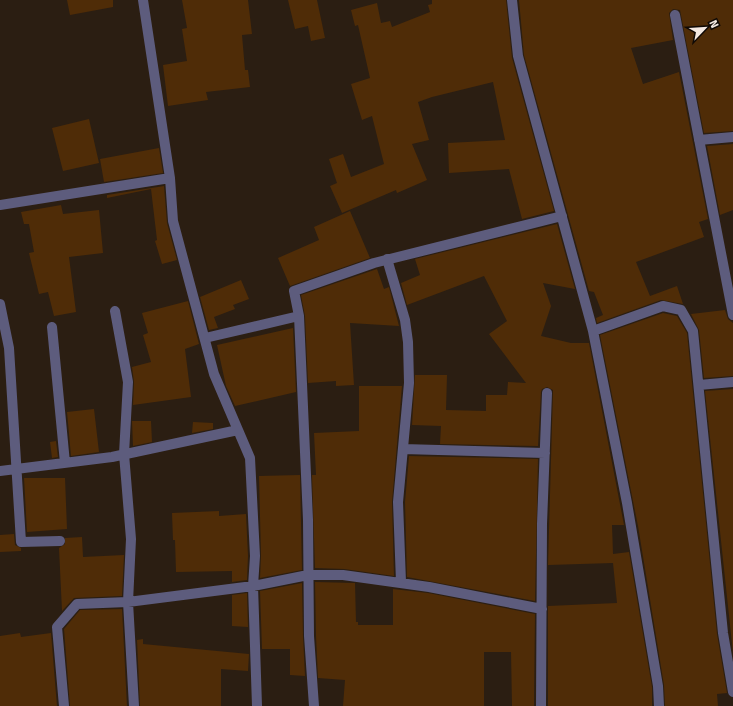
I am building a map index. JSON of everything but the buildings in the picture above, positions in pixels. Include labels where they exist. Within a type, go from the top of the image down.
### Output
[{"type":"street","points":[[143,0],[170,178],[173,221],[214,374],[250,458],[256,556],[253,586],[257,706]]},
{"type":"street","points":[[512,0],[518,56],[593,331],[627,503],[658,686],[659,706]]},
{"type":"street","points":[[675,14],[733,315]]},
{"type":"street","points":[[699,140],[733,137]]},
{"type":"street","points":[[0,205],[170,178]]},
{"type":"street","points":[[314,706],[309,636],[308,520],[299,316],[294,291],[387,259],[562,216]]},
{"type":"street","points":[[387,259],[405,320],[408,342],[409,383],[402,449],[398,526],[401,582]]},
{"type":"street","points":[[0,304],[17,469],[22,542],[60,541]]},
{"type":"street","points":[[593,331],[663,306],[681,310],[692,331],[699,385],[723,633],[733,692]]},
{"type":"street","points":[[115,311],[128,382],[124,454],[131,539],[128,602],[134,706]]},
{"type":"street","points":[[205,338],[299,316]]},
{"type":"street","points":[[52,327],[64,463]]},
{"type":"street","points":[[699,385],[733,382]]},
{"type":"street","points":[[541,706],[542,524],[547,393]]},
{"type":"street","points":[[0,471],[124,454],[238,430]]},
{"type":"street","points":[[402,449],[545,453]]},
{"type":"street","points":[[64,706],[57,627],[77,604],[128,602],[253,586],[308,575],[343,575],[401,582],[542,609]]}]
